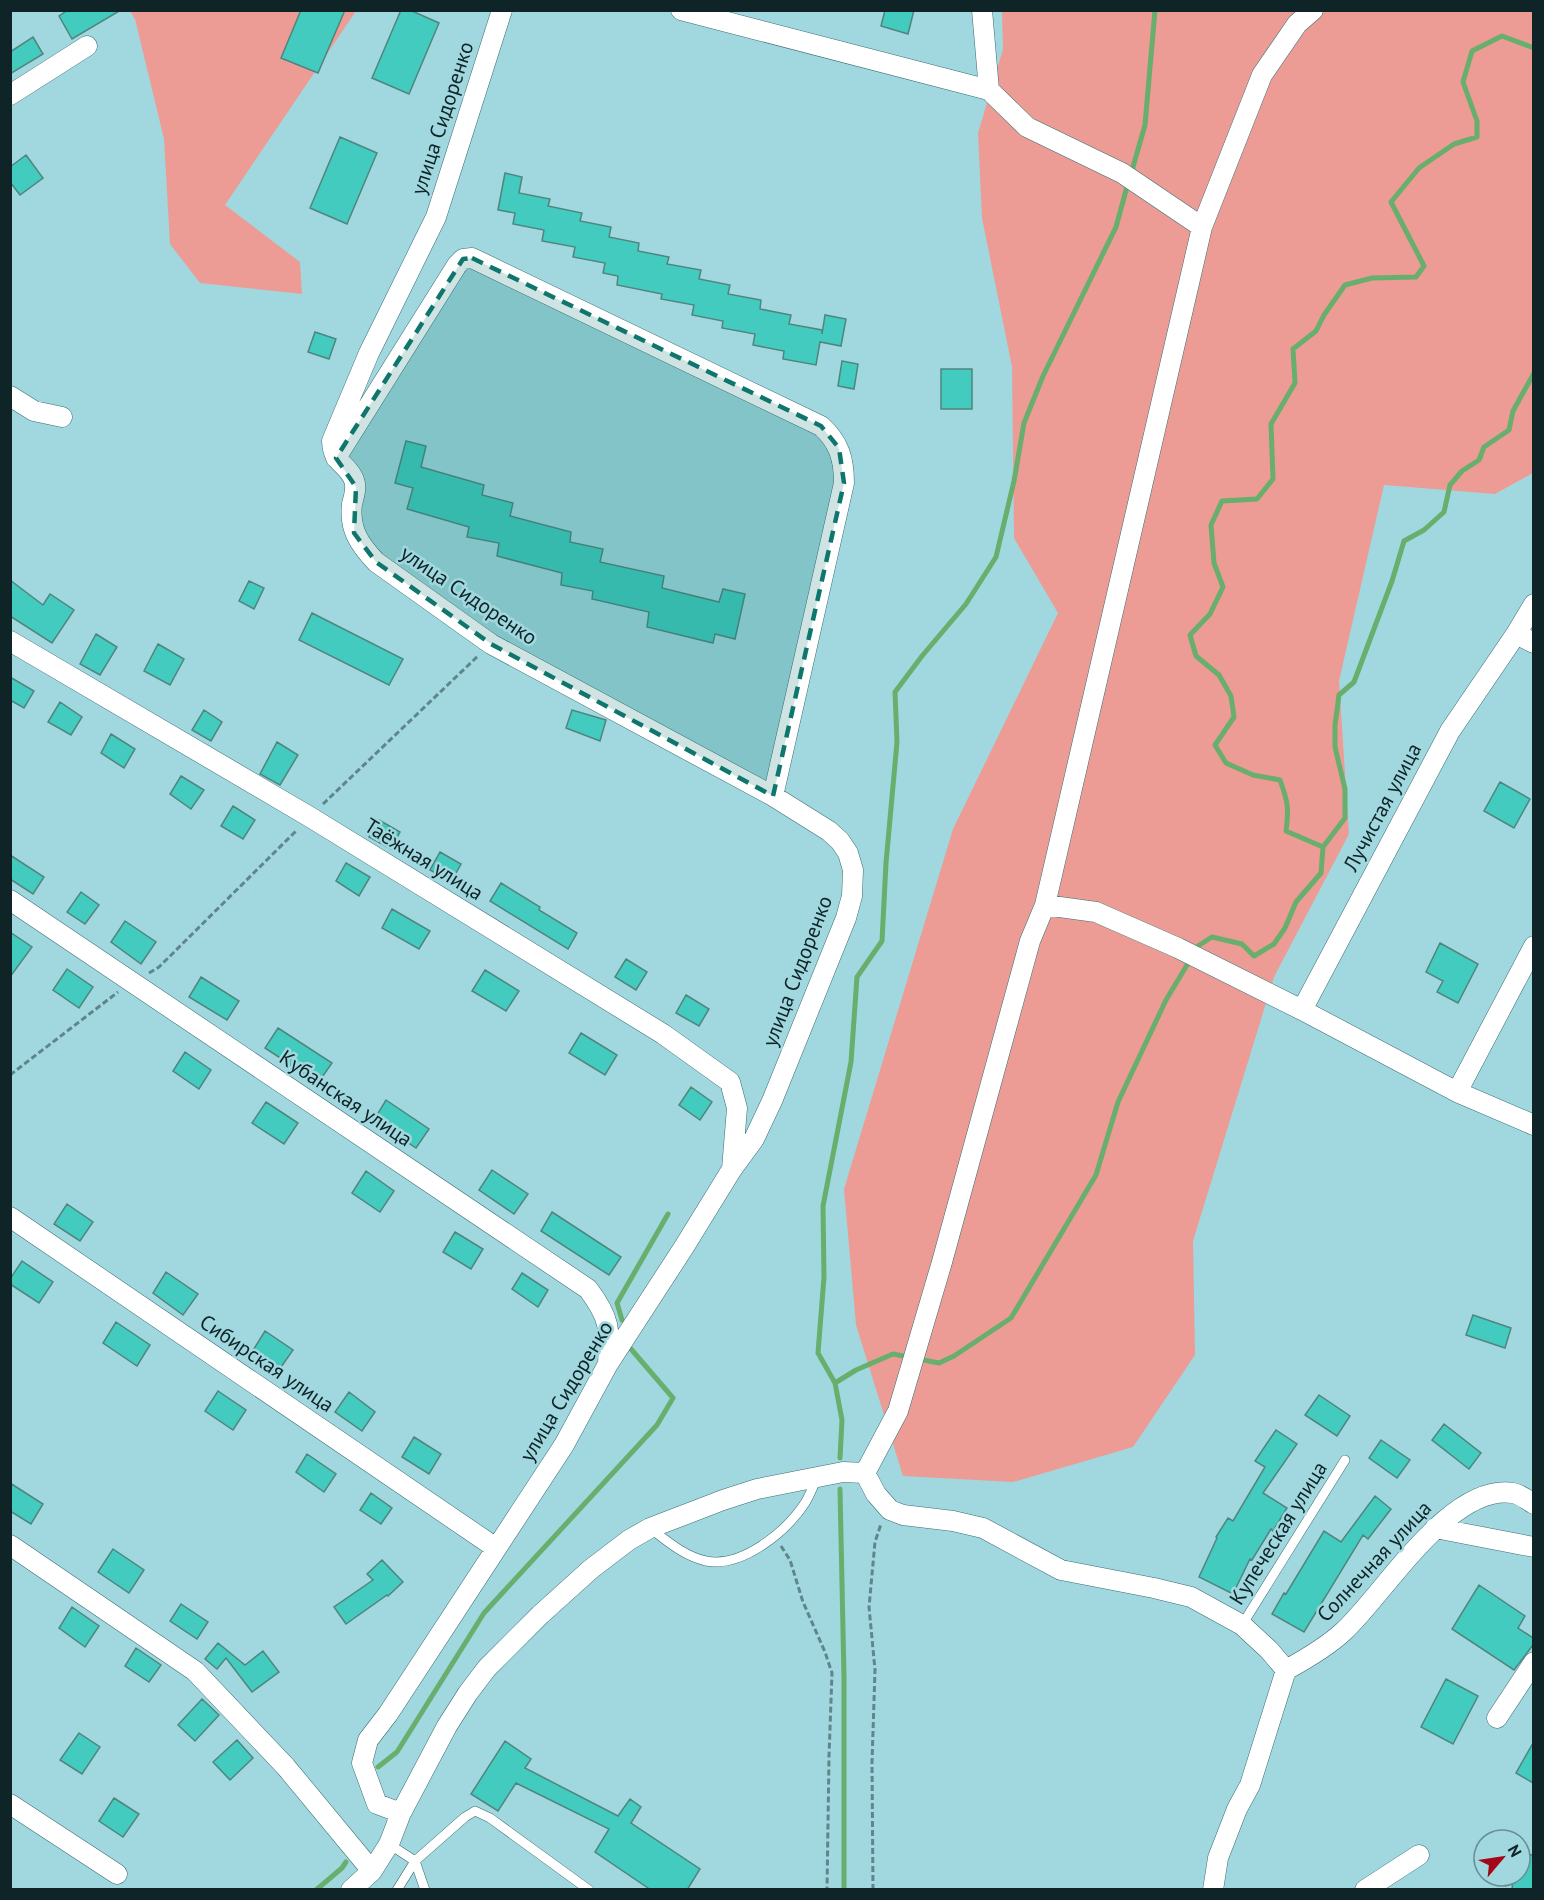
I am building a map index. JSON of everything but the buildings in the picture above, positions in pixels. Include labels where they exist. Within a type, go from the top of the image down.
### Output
[{"type":"street","name":"улица Сидоренко","points":[[401,1813],[377,1804],[362,1763],[368,1740],[388,1714],[564,1445],[608,1364],[732,1169],[754,1139],[772,1101],[846,918],[852,896],[853,870],[848,853],[829,831],[773,796],[491,644],[376,562],[354,533],[351,521],[356,487],[349,472],[336,458],[332,441],[369,353],[436,217],[502,10]]},
{"type":"street","points":[[681,10],[989,90],[1027,127],[1122,173],[1202,227]]},
{"type":"street","points":[[982,10],[989,90]]},
{"type":"street","points":[[865,1473],[897,1411],[910,1371],[1030,941],[1045,905],[1202,227],[1262,75],[1297,24],[1313,10]]},
{"type":"street","points":[[10,95],[87,46]]},
{"type":"street","points":[[336,458],[457,265],[463,259],[472,258],[821,426],[830,434],[839,448],[844,466],[844,483],[773,796]]},
{"type":"street","points":[[10,396],[34,411],[62,417]]},
{"type":"street","name":"Лучистая улица","points":[[1302,1010],[1450,730],[1525,639],[1533,604]]},
{"type":"street","name":"Таёжная улица","points":[[10,641],[330,829],[663,1034],[730,1082],[736,1108],[732,1169]]},
{"type":"street","name":"Кубанская улица","points":[[10,900],[588,1289],[602,1308],[610,1331],[608,1364]]},
{"type":"street","points":[[1045,905],[1096,912],[1178,948],[1457,1092],[1533,1125]]},
{"type":"street","points":[[1457,1092],[1533,946]]},
{"type":"street","name":"Сибирская улица","points":[[10,1217],[496,1548]]},
{"type":"street","points":[[351,1890],[372,1871],[389,1844],[401,1813],[447,1726],[468,1693],[487,1668],[540,1615],[591,1569],[629,1540],[650,1528],[723,1500],[757,1489],[843,1472],[865,1473]]},
{"type":"street","points":[[865,1473],[876,1494],[890,1510],[903,1515],[953,1521],[983,1528],[1061,1570],[1154,1588],[1191,1598],[1242,1625],[1269,1650],[1286,1670],[1250,1785],[1237,1809],[1218,1858],[1214,1890]]},
{"type":"street","name":"Солнечная улица","points":[[1286,1670],[1315,1654],[1343,1632],[1435,1528],[1456,1510],[1493,1493],[1515,1493],[1533,1504]]},
{"type":"street","points":[[1435,1528],[1533,1547]]},
{"type":"street","points":[[10,1545],[195,1671],[286,1767],[372,1871]]},
{"type":"street","points":[[1497,1718],[1533,1662]]},
{"type":"street","points":[[10,1804],[117,1874]]},
{"type":"street","points":[[1365,1890],[1419,1855]]},
{"type":"lane","name":"Купеческая улица","points":[[1242,1625],[1345,1460]]},
{"type":"lane","points":[[650,1528],[680,1551],[706,1561],[730,1561],[753,1551],[775,1537],[805,1503],[817,1478]]},
{"type":"lane","points":[[397,1890],[415,1861],[465,1816],[475,1811],[490,1818],[589,1890]]},
{"type":"lane","points":[[389,1844],[415,1861],[425,1890]]},
{"type":"path","points":[[10,1075],[132,981]]},
{"type":"path","points":[[873,1890],[872,1763],[875,1670],[869,1607],[875,1542],[880,1525],[890,1510]]},
{"type":"path","points":[[775,1537],[790,1560],[803,1602],[832,1673],[827,1890]]},
{"type":"highlighted area","points":[[472,258],[821,426],[839,448],[844,483],[773,796],[491,644],[376,562],[354,533],[356,487],[336,458],[463,259]]},
{"type":"shaded area","points":[[130,11],[356,11],[225,205],[300,262],[302,294],[200,283],[170,244],[164,139],[135,19]]},
{"type":"shaded area","points":[[1002,11],[1533,11],[1533,473],[1495,494],[1384,485],[1339,681],[1349,834],[1274,977],[1193,1241],[1195,1355],[1133,1447],[1013,1482],[903,1476],[856,1325],[844,1189],[953,829],[1058,613],[1014,538],[1012,367],[982,218],[978,133],[1003,49]]},
{"type":"waterway","points":[[1131,174],[1145,125],[1155,10]]},
{"type":"waterway","points":[[1323,847],[1286,831],[1287,805],[1280,780],[1253,775],[1226,763],[1215,745],[1234,717],[1231,696],[1219,675],[1196,656],[1190,635],[1210,614],[1223,587],[1214,563],[1211,525],[1222,501],[1257,499],[1273,479],[1271,424],[1295,383],[1293,349],[1316,331],[1345,285],[1372,278],[1416,277],[1424,266],[1391,202],[1419,168],[1454,144],[1477,137],[1477,121],[1463,82],[1472,51],[1502,36],[1534,48]]},
{"type":"waterway","points":[[840,1458],[842,1420],[835,1383],[818,1353],[824,1277],[823,1206],[851,1062],[857,977],[882,941],[886,863],[897,742],[895,692],[966,604],[996,557],[1014,481],[1024,423],[1043,376],[1116,227],[1128,183]]},
{"type":"waterway","points":[[1194,952],[1198,946],[1212,937],[1242,944],[1254,956],[1274,944],[1285,928],[1296,902],[1321,873],[1323,847],[1345,818],[1345,789],[1335,747],[1339,695],[1354,682],[1392,581],[1404,541],[1424,530],[1444,512],[1450,485],[1462,471],[1479,460],[1484,447],[1509,430],[1513,411],[1534,373]]},
{"type":"waterway","points":[[835,1383],[856,1370],[893,1354],[939,1363],[954,1356],[1011,1318],[1096,1175],[1118,1102],[1166,1000],[1190,960]]},
{"type":"waterway","points":[[622,1320],[617,1303],[668,1214]]},
{"type":"waterway","points":[[378,1767],[397,1752],[484,1613],[657,1425],[673,1398],[631,1349]]},
{"type":"waterway","points":[[840,1489],[844,1677],[844,1890]]},
{"type":"waterway","points":[[316,1890],[346,1862]]}]
